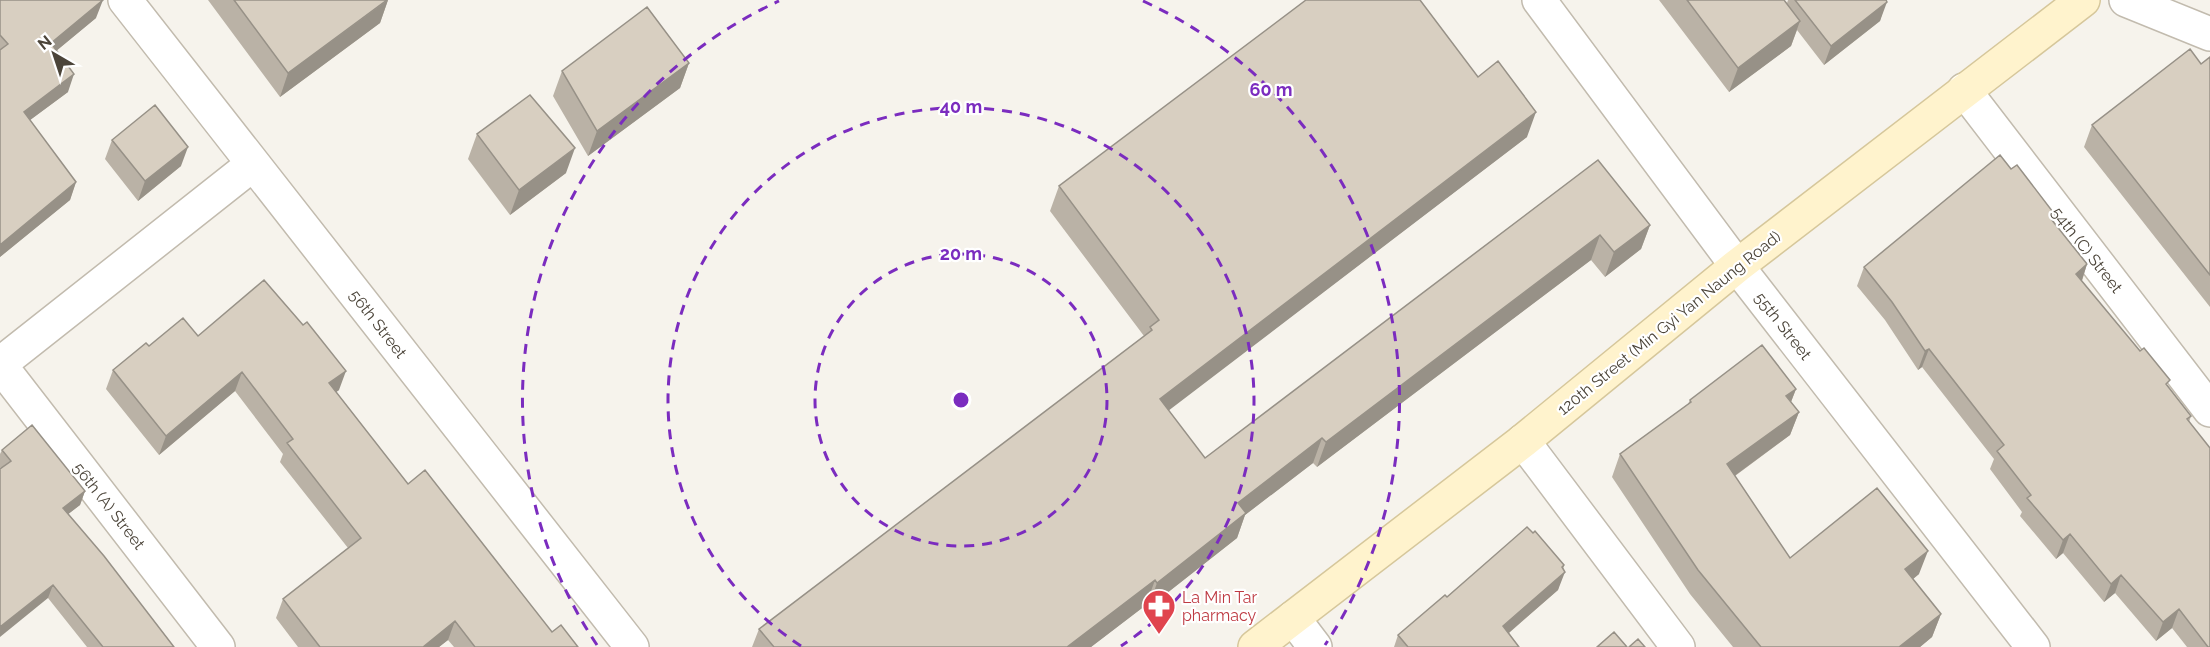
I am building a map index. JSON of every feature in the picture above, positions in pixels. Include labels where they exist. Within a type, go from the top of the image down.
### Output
[{"type":"main road","name":"120th Street (Min Gyi Yan Naung Road)","points":[[1255,647],[1524,441],[1737,266],[2083,0]]},
{"type":"street","name":"56th Street","points":[[125,0],[252,165],[632,647]]},
{"type":"street","name":"55th Street","points":[[1539,0],[1737,266],[2033,647]]},
{"type":"street","points":[[2126,0],[2210,34]]},
{"type":"street","name":"54th (C) Street","points":[[1964,90],[2210,410]]},
{"type":"street","points":[[0,365],[252,165]]},
{"type":"street","name":"56th (A) Street","points":[[0,365],[218,647]]},
{"type":"street","points":[[1524,441],[1678,647]]},
{"type":"street","points":[[1293,618],[1315,647]]},
{"type":"building","points":[[0,0],[103,0],[51,43],[74,74],[24,112],[76,182],[0,245],[0,50],[8,44],[0,35]]},
{"type":"building","points":[[234,0],[387,0],[288,73]]},
{"type":"building","points":[[1306,0],[1420,0],[1478,77],[1498,61],[1536,112],[1160,399],[1205,458],[1598,160],[1650,225],[1614,252],[1600,235],[1326,442],[1322,438],[1238,503],[1246,513],[1157,583],[1155,580],[1067,647],[774,647],[759,629],[1152,330],[1150,327],[1159,320],[1059,186]]},
{"type":"building","points":[[1687,0],[1784,0],[1800,21],[1738,68]]},
{"type":"building","points":[[1795,0],[1886,0],[1887,2],[1831,46]]},
{"type":"building","points":[[647,7],[689,63],[597,131],[562,71]]},
{"type":"building","points":[[2190,49],[2201,64],[2210,57],[2210,275],[2092,125]]},
{"type":"building","points":[[530,95],[575,148],[519,190],[477,134]]},
{"type":"building","points":[[155,105],[188,147],[145,181],[112,140]]},
{"type":"building","points":[[2000,155],[2011,169],[2017,165],[2056,216],[2051,219],[2087,264],[2076,274],[2140,351],[2144,348],[2170,380],[2166,384],[2191,416],[2187,419],[2210,448],[2210,647],[2179,609],[2163,622],[2121,575],[2111,584],[2070,534],[2063,540],[2027,498],[2031,495],[1997,451],[2004,445],[1929,349],[1925,351],[1892,302],[1864,267]]},
{"type":"building","points":[[264,280],[303,325],[307,322],[346,371],[329,383],[408,484],[425,470],[552,632],[561,625],[578,647],[475,647],[455,621],[423,647],[320,647],[283,599],[361,538],[287,443],[293,439],[242,372],[166,436],[113,370],[146,343],[149,346],[183,318],[198,336]]},
{"type":"building","points":[[1762,345],[1796,389],[1786,396],[1799,412],[1727,464],[1790,558],[1877,488],[1928,551],[1905,569],[1941,614],[1899,647],[1761,647],[1698,570],[1620,454],[1691,402],[1690,400]]},
{"type":"building","points":[[32,425],[85,491],[63,508],[104,556],[174,647],[103,647],[53,585],[0,627],[0,469],[11,461],[2,450]]},
{"type":"building","points":[[1527,527],[1533,533],[1535,531],[1564,565],[1562,567],[1565,572],[1503,626],[1519,647],[1408,647],[1398,635],[1445,595],[1447,597]]},
{"type":"building","points":[[1614,632],[1627,647],[1597,647]]},
{"type":"building","points":[[1638,639],[1645,647],[1629,647]]},
{"type":"place","name":"La Min Tar pharmacy","points":[[1159,635]]}]
